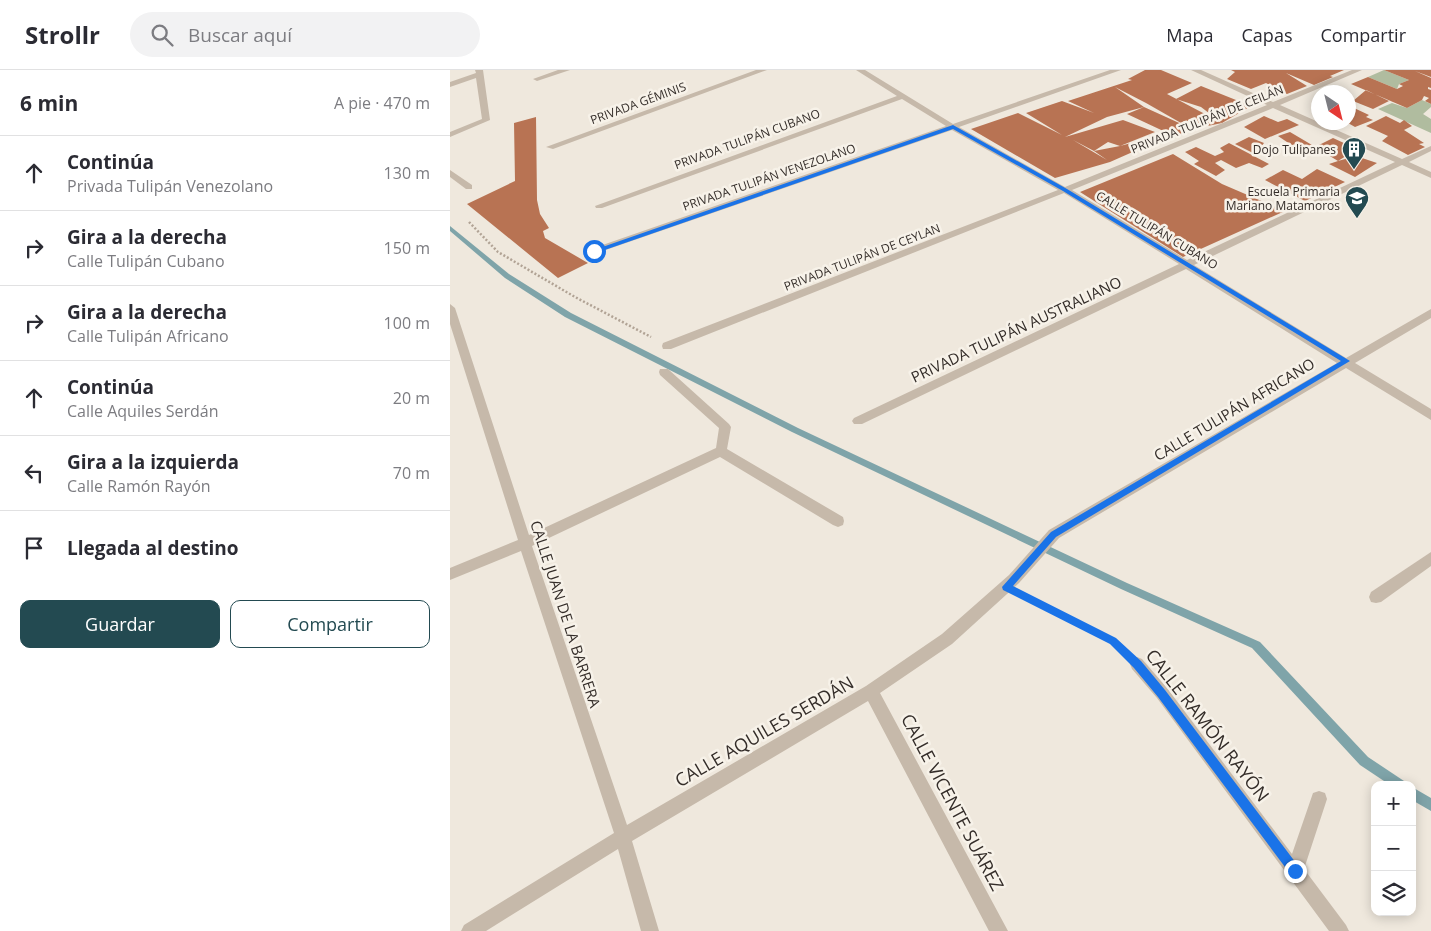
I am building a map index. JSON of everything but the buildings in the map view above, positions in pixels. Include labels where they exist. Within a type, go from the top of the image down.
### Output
[{"type":"street","points":[[538,79],[566,70]]},
{"type":"street","name":"PRIVADA GÉMINIS","points":[[550,147],[762,70]]},
{"type":"street","points":[[863,72],[876,70]]},
{"type":"street","name":"PRIVADA TULIPÁN VENEZOLANO","points":[[594,251],[1117,70]]},
{"type":"street","points":[[1195,70],[1431,175]]},
{"type":"street","name":"PRIVADA TULIPÁN DE CEILÁN","points":[[1065,190],[1358,70]]},
{"type":"street","points":[[450,85],[479,72],[486,120],[450,135]]},
{"type":"street","name":"CALLE TULIPÁN CUBANO","points":[[863,72],[953,127],[1065,190],[1188,264],[1431,415]]},
{"type":"street","name":"PRIVADA TULIPÁN CUBANO","points":[[599,206],[903,96]]},
{"type":"street","name":"PRIVADA TULIPÁN AUSTRALIANO","points":[[858,421],[1431,148]]},
{"type":"street","points":[[450,173],[469,188]]},
{"type":"street","name":"PRIVADA TULIPÁN DE CEYLAN","points":[[667,346],[1065,190]]},
{"type":"street","name":"CALLE JUAN DE LA BARRERA","points":[[450,308],[525,543],[623,837],[650,931]]},
{"type":"street","name":"CALLE TULIPÁN AFRICANO","points":[[1054,534],[1346,361],[1431,313]]},
{"type":"street","points":[[664,372],[725,427],[721,451]]},
{"type":"street","points":[[450,574],[525,543],[721,451]]},
{"type":"street","points":[[721,451],[838,521]]},
{"type":"street","name":"CALLE AQUILES SERDÁN","points":[[470,931],[623,837],[871,692],[947,639],[1010,583],[1054,534]]},
{"type":"street","points":[[1376,597],[1431,558]]},
{"type":"street","name":"CALLE RAMÓN RAYÓN","points":[[1137,664],[1162,693],[1340,931]]},
{"type":"street","name":"CALLE VICENTE SUÁREZ","points":[[871,692],[1000,931]]},
{"type":"street","points":[[1295,871],[1318,799]]},
{"type":"path","points":[[469,222],[498,252],[575,297],[667,346]]},
{"type":"path","name":"CALLE RAMÓN RAYÓN","points":[[1010,583],[1113,641],[1137,664]]},
{"type":"green space","points":[[1384,70],[1409,80],[1399,84],[1397,89],[1368,77]]},
{"type":"green space","points":[[1422,100],[1431,104],[1431,107],[1423,114],[1431,119],[1431,133],[1378,109],[1392,103],[1407,108]]},
{"type":"waterway","points":[[450,228],[507,276],[568,315],[795,430],[1124,586],[1256,645],[1364,761],[1394,781]]},
{"type":"waterway","points":[[1416,796],[1431,805]]},
{"type":"place","name":"Dojo Tulipanes","points":[[1354,170]]},
{"type":"place","name":"Escuela Primaria Mariano Matamoros","points":[[1357,219]]},
{"type":"route","points":[[594,251],[953,127],[1065,190],[1346,361],[1054,534],[1006,587],[1113,641],[1137,664],[1162,693],[1295,871]]}]
